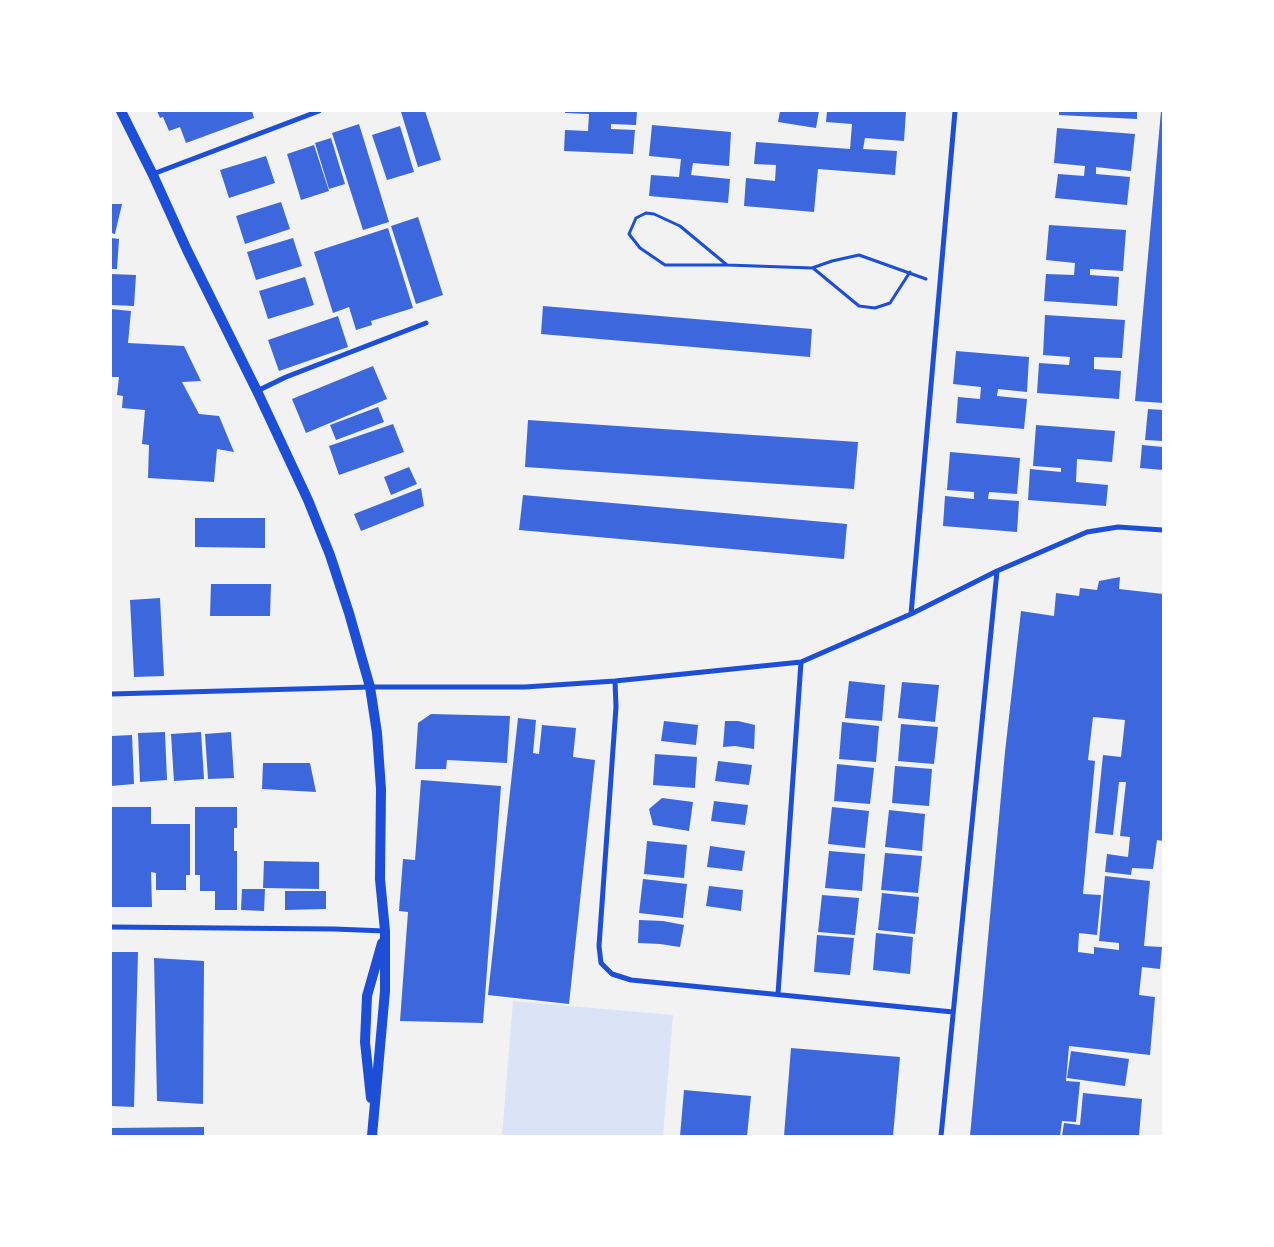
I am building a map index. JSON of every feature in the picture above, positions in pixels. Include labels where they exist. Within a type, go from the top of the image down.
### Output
[{"type":"main road","points":[[121,111],[153,174],[187,250],[258,391],[308,500],[330,555],[352,622],[370,687],[377,733],[381,789],[380,879],[385,931],[385,991],[372,1136]]},
{"type":"main road","points":[[373,1122],[365,1042],[367,996],[385,931]]},
{"type":"street","points":[[153,174],[319,111]]},
{"type":"street","points":[[911,614],[955,111]]},
{"type":"street","points":[[258,391],[286,377],[426,323]]},
{"type":"street","points":[[111,694],[370,687],[525,687],[615,681],[801,662],[911,614],[997,571],[1087,532],[1118,527],[1163,530]]},
{"type":"street","points":[[941,1136],[997,571]]},
{"type":"street","points":[[778,994],[801,662]]},
{"type":"street","points":[[615,681],[616,707],[599,946],[601,963],[612,974],[631,980],[952,1012]]},
{"type":"street","points":[[111,927],[385,931]]},
{"type":"path","points":[[727,265],[680,226],[654,214],[646,213],[636,218],[629,234],[640,248],[665,265],[812,268],[859,255],[910,272],[940,285]]},
{"type":"path","points":[[812,268],[859,306],[875,308],[890,304],[910,272]]},
{"type":"shaded area","points":[[513,1001],[673,1015],[663,1136],[502,1136]]},
{"type":"building","points":[[157,111],[252,111],[254,118],[186,143],[180,127],[169,131],[163,117],[160,118]]},
{"type":"building","points":[[425,111],[441,160],[418,167],[401,112]]},
{"type":"building","points":[[565,111],[637,111],[636,125],[611,124],[611,129],[635,130],[633,154],[564,151],[565,130],[588,131],[589,114],[565,113]]},
{"type":"building","points":[[780,111],[819,111],[816,128],[778,122]]},
{"type":"building","points":[[827,111],[906,111],[904,141],[865,138],[863,149],[897,151],[895,175],[818,169],[814,212],[744,206],[746,178],[775,181],[776,165],[754,164],[756,142],[850,149],[852,124],[826,122]]},
{"type":"building","points":[[1059,111],[1137,111],[1137,119],[1059,115]]},
{"type":"building","points":[[1161,111],[1163,111],[1163,403],[1135,401]]},
{"type":"building","points":[[359,124],[389,222],[363,230],[332,133]]},
{"type":"building","points":[[652,125],[731,132],[729,166],[693,163],[691,175],[730,179],[728,203],[649,196],[651,175],[679,177],[681,159],[649,156]]},
{"type":"building","points":[[400,126],[414,172],[387,180],[372,135]]},
{"type":"building","points":[[1057,128],[1135,134],[1131,171],[1096,167],[1096,174],[1130,177],[1127,205],[1055,198],[1058,174],[1084,176],[1085,166],[1054,163]]},
{"type":"building","points":[[331,138],[345,184],[329,189],[315,143]]},
{"type":"building","points":[[314,145],[329,191],[301,200],[287,154]]},
{"type":"building","points":[[266,156],[275,183],[229,198],[220,170]]},
{"type":"building","points":[[281,202],[290,229],[245,244],[236,216]]},
{"type":"building","points":[[111,204],[122,204],[115,234],[111,233]]},
{"type":"building","points":[[418,217],[443,295],[416,304],[391,226]]},
{"type":"building","points":[[1049,225],[1126,230],[1123,271],[1090,269],[1090,275],[1119,277],[1117,306],[1044,301],[1046,274],[1074,275],[1075,263],[1046,260]]},
{"type":"building","points":[[388,228],[413,308],[371,321],[372,325],[356,330],[349,307],[333,313],[314,252]]},
{"type":"building","points":[[111,238],[119,239],[117,269],[111,269]]},
{"type":"building","points":[[293,238],[302,266],[256,280],[247,252]]},
{"type":"building","points":[[111,274],[136,275],[134,306],[111,305]]},
{"type":"building","points":[[305,277],[314,305],[268,319],[259,291]]},
{"type":"building","points":[[543,306],[812,329],[810,357],[541,334]]},
{"type":"building","points":[[111,309],[131,311],[128,343],[184,346],[201,381],[182,382],[199,414],[219,416],[234,452],[217,449],[214,482],[148,478],[149,445],[142,444],[145,410],[122,408],[123,396],[117,395],[119,377],[111,377]]},
{"type":"building","points":[[1045,315],[1125,320],[1122,358],[1094,357],[1094,369],[1121,371],[1119,399],[1037,393],[1039,363],[1069,365],[1070,357],[1043,355]]},
{"type":"building","points":[[338,316],[348,347],[279,371],[268,340]]},
{"type":"building","points":[[956,351],[1029,357],[1027,392],[998,389],[997,396],[1027,399],[1024,429],[956,423],[958,397],[980,399],[981,387],[953,384]]},
{"type":"building","points":[[373,366],[387,399],[306,433],[292,399]]},
{"type":"building","points":[[378,407],[384,422],[336,440],[330,425]]},
{"type":"building","points":[[1148,409],[1163,410],[1163,441],[1145,440]]},
{"type":"building","points":[[528,420],[858,442],[854,489],[525,467]]},
{"type":"building","points":[[393,424],[404,452],[339,475],[329,446]]},
{"type":"building","points":[[1036,425],[1115,431],[1112,462],[1077,459],[1076,482],[1108,485],[1106,506],[1028,500],[1030,469],[1061,472],[1061,468],[1033,466]]},
{"type":"building","points":[[1142,445],[1163,447],[1163,470],[1140,468]]},
{"type":"building","points":[[950,452],[1020,458],[1017,494],[989,492],[988,499],[1019,501],[1017,532],[943,526],[945,496],[974,499],[974,492],[947,490]]},
{"type":"building","points":[[409,467],[417,484],[391,495],[384,477]]},
{"type":"building","points":[[421,488],[424,506],[361,531],[354,514]]},
{"type":"building","points":[[523,495],[847,524],[844,559],[519,530]]},
{"type":"building","points":[[195,518],[265,518],[265,548],[195,547]]},
{"type":"building","points":[[1120,577],[1119,589],[1163,594],[1163,841],[1157,840],[1153,869],[1132,868],[1131,875],[1105,872],[1107,854],[1128,857],[1130,837],[1120,836],[1126,782],[1119,782],[1113,835],[1095,833],[1103,755],[1121,757],[1125,720],[1093,717],[1088,760],[1095,761],[1083,894],[1101,895],[1097,935],[1079,933],[1078,952],[1094,954],[1094,947],[1119,950],[1119,943],[1099,941],[1105,876],[1150,881],[1144,946],[1162,947],[1160,969],[1142,967],[1139,995],[1155,997],[1150,1055],[1069,1046],[1066,1081],[1080,1082],[1076,1122],[1062,1121],[1060,1136],[970,1136],[1005,752],[1021,611],[1054,616],[1056,593],[1079,596],[1080,588],[1097,590],[1099,581]]},
{"type":"building","points":[[211,584],[271,584],[270,616],[210,616]]},
{"type":"building","points":[[160,598],[164,676],[134,677],[130,600]]},
{"type":"building","points":[[849,681],[885,685],[882,721],[845,718]]},
{"type":"building","points":[[902,682],[939,685],[935,722],[898,718]]},
{"type":"building","points":[[431,714],[510,716],[507,763],[447,760],[446,769],[415,769],[418,723]]},
{"type":"building","points":[[518,718],[536,720],[533,753],[539,754],[542,725],[576,728],[573,757],[595,760],[569,1004],[488,995]]},
{"type":"building","points":[[664,721],[698,725],[696,745],[661,741]]},
{"type":"building","points":[[725,721],[738,721],[755,725],[754,749],[735,746],[723,747]]},
{"type":"building","points":[[842,722],[879,726],[876,762],[839,759]]},
{"type":"building","points":[[901,724],[938,727],[934,764],[898,761]]},
{"type":"building","points":[[165,732],[167,780],[140,782],[138,733]]},
{"type":"building","points":[[201,732],[204,779],[174,781],[171,734]]},
{"type":"building","points":[[231,732],[234,778],[208,779],[205,734]]},
{"type":"building","points":[[132,735],[134,784],[111,786],[111,736]]},
{"type":"building","points":[[655,754],[697,757],[695,788],[653,785]]},
{"type":"building","points":[[718,761],[752,765],[749,785],[715,781]]},
{"type":"building","points":[[263,763],[310,763],[316,792],[262,789]]},
{"type":"building","points":[[837,764],[874,768],[870,804],[834,801]]},
{"type":"building","points":[[895,766],[932,769],[929,806],[892,803]]},
{"type":"building","points":[[421,780],[501,786],[483,1023],[400,1021],[408,912],[399,911],[403,859],[415,860]]},
{"type":"building","points":[[662,798],[693,802],[689,831],[653,825],[649,809]]},
{"type":"building","points":[[714,801],[748,805],[745,825],[711,821]]},
{"type":"building","points":[[112,807],[151,807],[151,824],[190,824],[190,875],[186,875],[186,890],[156,890],[156,873],[151,872],[152,907],[111,907]]},
{"type":"building","points":[[195,807],[237,807],[237,828],[234,828],[234,851],[237,851],[237,910],[215,910],[215,891],[200,891],[200,875],[195,875]]},
{"type":"building","points":[[832,807],[869,811],[865,848],[828,844]]},
{"type":"building","points":[[889,810],[925,814],[922,851],[885,847]]},
{"type":"building","points":[[647,841],[687,845],[684,878],[644,874]]},
{"type":"building","points":[[710,846],[745,851],[742,871],[707,867]]},
{"type":"building","points":[[829,851],[865,854],[862,891],[825,888]]},
{"type":"building","points":[[885,853],[922,856],[918,893],[881,890]]},
{"type":"building","points":[[264,861],[319,862],[319,889],[263,888]]},
{"type":"building","points":[[643,879],[687,884],[683,918],[639,913]]},
{"type":"building","points":[[709,886],[743,890],[741,911],[706,906]]},
{"type":"building","points":[[242,889],[265,889],[264,911],[241,910]]},
{"type":"building","points":[[285,891],[326,891],[326,909],[285,910]]},
{"type":"building","points":[[882,893],[919,897],[915,934],[878,930]]},
{"type":"building","points":[[822,895],[859,898],[855,935],[818,932]]},
{"type":"building","points":[[639,920],[663,921],[684,925],[680,947],[638,943]]},
{"type":"building","points":[[876,933],[913,937],[910,974],[873,970]]},
{"type":"building","points":[[817,935],[854,938],[850,975],[814,972]]},
{"type":"building","points":[[111,952],[138,952],[134,1107],[111,1106]]},
{"type":"building","points":[[154,958],[204,961],[203,1104],[157,1101]]},
{"type":"building","points":[[791,1048],[900,1057],[893,1136],[784,1136]]},
{"type":"building","points":[[1071,1051],[1129,1059],[1125,1086],[1067,1078]]},
{"type":"building","points":[[684,1090],[751,1096],[747,1136],[680,1136]]},
{"type":"building","points":[[1083,1093],[1142,1099],[1139,1136],[1062,1136],[1064,1123],[1080,1125]]},
{"type":"building","points":[[204,1127],[204,1136],[111,1136],[111,1128]]}]
